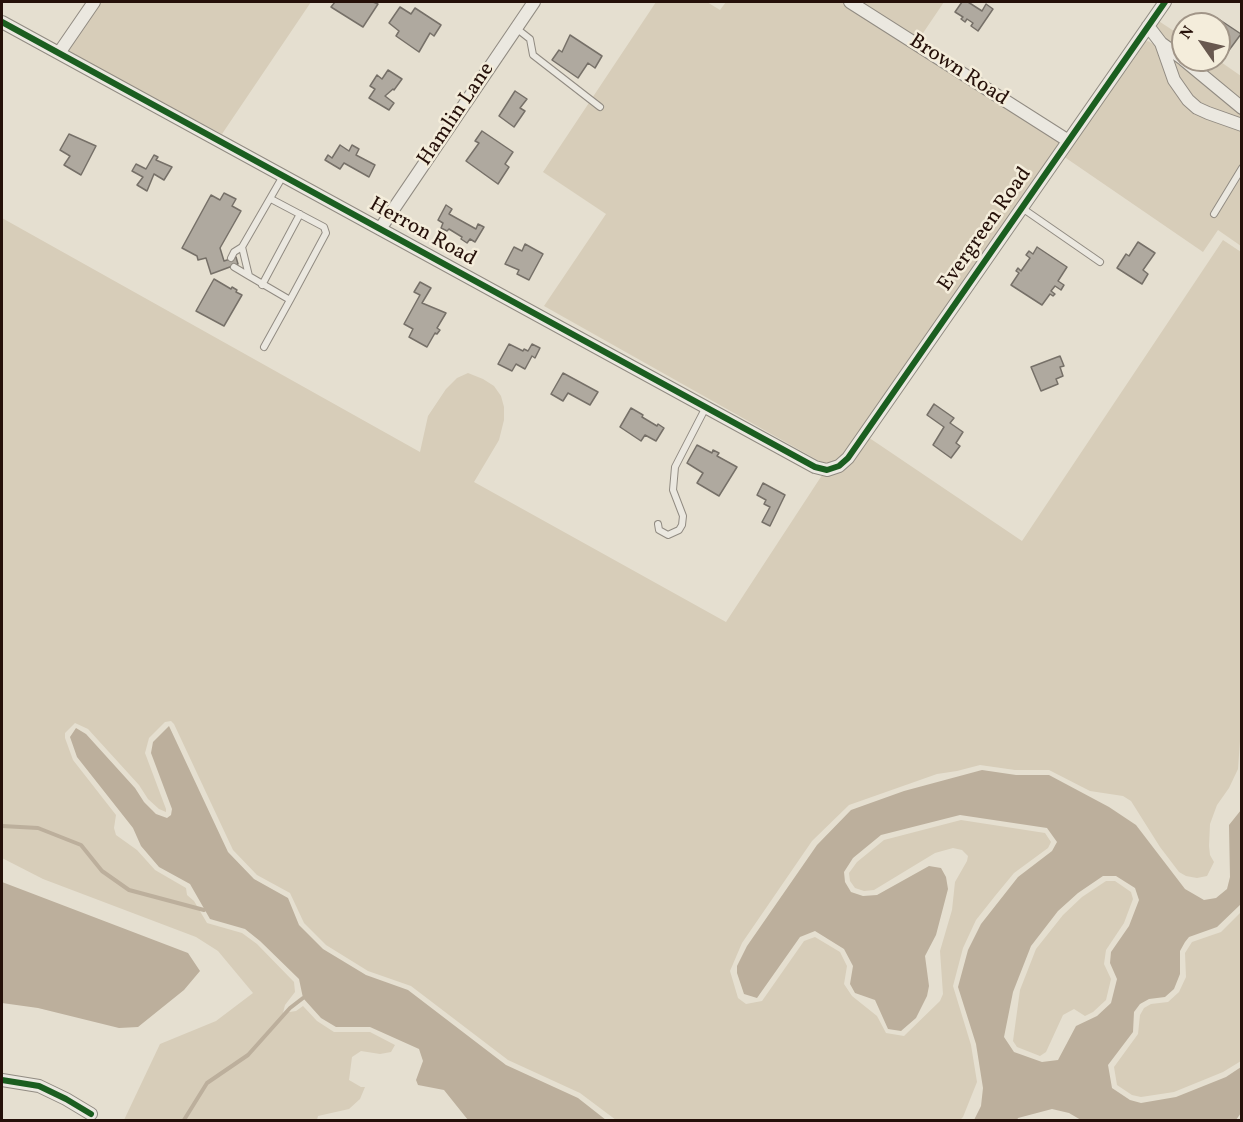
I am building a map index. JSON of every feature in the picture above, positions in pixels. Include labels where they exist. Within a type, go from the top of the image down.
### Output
[{"type":"street","points":[[59,53],[94,2]]},
{"type":"street","name":"Hamlin Lane","points":[[380,229],[534,2]]},
{"type":"street","name":"Brown Road","points":[[850,2],[1067,140]]},
{"type":"street","name":"Evergreen Road","points":[[827,470],[839,466],[848,458],[1165,2]]},
{"type":"street","name":"Herron Road","points":[[2,22],[815,467],[827,470]]},
{"type":"street","points":[[1148,26],[1161,43],[1171,51]]},
{"type":"street","points":[[1161,43],[1174,80],[1188,100],[1208,113],[1242,125]]},
{"type":"street","points":[[1198,72],[1242,108]]},
{"type":"street","points":[[2,1080],[39,1086],[91,1114]]},
{"type":"lane","points":[[516,28],[530,39],[533,56],[600,106]]},
{"type":"lane","points":[[1214,214],[1242,168]]},
{"type":"lane","points":[[231,258],[234,252],[242,247],[283,176]]},
{"type":"lane","points":[[264,347],[326,233],[324,227],[271,199]]},
{"type":"lane","points":[[1022,207],[1100,262]]},
{"type":"lane","points":[[261,285],[300,214]]},
{"type":"lane","points":[[242,247],[249,276]]},
{"type":"lane","points":[[234,267],[261,285],[290,300]]},
{"type":"lane","points":[[658,524],[659,530],[668,535],[679,530],[682,525],[683,516],[673,490],[675,467],[706,407]]},
{"type":"shaded area","points":[[89,2],[311,2],[222,134],[57,48]]},
{"type":"shaded area","points":[[656,2],[707,2],[720,10],[726,2],[944,2],[919,39],[1068,134],[1151,16],[1171,29],[1171,49],[1148,35],[862,433],[1022,541],[1223,240],[1241,252],[1241,727],[1238,769],[1217,805],[1210,824],[1209,846],[1214,862],[1207,876],[1197,878],[1186,876],[1179,872],[1160,847],[1131,801],[1123,796],[1090,791],[1049,770],[1015,770],[980,765],[937,774],[849,805],[812,841],[742,943],[730,971],[738,998],[746,1004],[762,1001],[804,941],[815,937],[840,952],[847,966],[844,984],[852,996],[877,1016],[886,1033],[904,1036],[940,1001],[943,994],[940,951],[952,910],[955,882],[968,856],[962,850],[953,848],[935,853],[874,890],[864,891],[855,888],[850,881],[849,873],[857,862],[884,840],[961,820],[1045,833],[1051,842],[1048,848],[1014,873],[976,920],[963,948],[953,986],[971,1045],[977,1082],[963,1117],[960,1120],[616,1120],[580,1093],[508,1060],[411,986],[368,971],[326,945],[304,923],[290,893],[257,875],[233,850],[171,721],[165,722],[149,738],[145,753],[166,812],[148,799],[139,785],[88,729],[75,723],[65,733],[73,760],[116,815],[114,828],[116,835],[137,850],[155,870],[186,888],[187,895],[194,901],[207,923],[242,933],[257,944],[294,982],[295,992],[285,1005],[283,1013],[296,1011],[303,1006],[317,1021],[334,1032],[370,1032],[395,1045],[391,1052],[380,1054],[361,1051],[352,1057],[349,1080],[365,1087],[360,1099],[349,1109],[318,1116],[317,1120],[124,1120],[160,1044],[216,1021],[253,993],[218,951],[196,937],[43,879],[2,858],[2,218],[420,452],[428,416],[446,389],[457,378],[468,373],[483,379],[494,386],[501,396],[504,420],[499,440],[474,482],[726,622],[828,466],[544,306],[606,214],[543,172]]},
{"type":"shaded area","points":[[1148,41],[1171,54],[1171,72],[1194,72],[1241,112],[1241,246],[1218,230],[1203,252],[1063,156],[1141,43]]},
{"type":"shaded area","points":[[1231,69],[1241,76],[1241,105],[1202,72],[1231,72]]},
{"type":"shaded area","points":[[169,726],[228,852],[254,879],[288,898],[299,925],[323,949],[366,975],[408,990],[506,1065],[578,1098],[606,1120],[468,1120],[444,1090],[418,1085],[416,1080],[423,1061],[419,1049],[370,1027],[336,1027],[321,1018],[303,998],[299,979],[260,941],[245,929],[210,919],[190,884],[159,867],[141,846],[133,828],[77,757],[70,737],[76,728],[86,734],[135,788],[144,802],[156,814],[167,818],[171,815],[172,809],[151,753],[153,742]]},
{"type":"shaded area","points":[[982,770],[1016,775],[1049,775],[1109,807],[1136,825],[1185,889],[1204,900],[1216,898],[1227,889],[1230,877],[1229,825],[1241,810],[1241,904],[1217,927],[1189,937],[1180,951],[1180,974],[1174,989],[1165,997],[1149,999],[1140,1004],[1134,1012],[1133,1032],[1108,1065],[1112,1088],[1130,1100],[1141,1103],[1176,1097],[1226,1077],[1241,1067],[1241,1113],[1236,1120],[1081,1120],[1069,1113],[1052,1109],[1017,1120],[974,1120],[981,1106],[983,1088],[976,1044],[958,987],[968,950],[981,924],[1018,877],[1052,851],[1057,842],[1047,828],[960,815],[881,835],[853,858],[844,872],[845,882],[851,892],[863,896],[877,895],[929,866],[941,868],[946,877],[948,889],[936,935],[925,956],[929,986],[927,996],[916,1018],[901,1031],[888,1029],[875,1000],[855,993],[850,984],[853,966],[844,949],[815,931],[800,937],[757,998],[744,994],[737,966],[747,946],[817,845],[851,810],[904,791]],"holes":[[[1103,876],[1116,876],[1135,888],[1139,900],[1129,926],[1111,952],[1110,963],[1117,979],[1111,1003],[1097,1016],[1076,1026],[1058,1060],[1042,1062],[1014,1052],[1004,1037],[1013,992],[1031,946],[1058,911],[1078,893]]]},
{"type":"shaded area","points":[[1106,881],[1115,881],[1131,892],[1133,899],[1124,923],[1106,950],[1104,964],[1111,979],[1106,1000],[1085,1016],[1074,1009],[1063,1015],[1046,1052],[1040,1056],[1017,1047],[1013,1041],[1020,990],[1036,949],[1063,915],[1082,897]]},
{"type":"shaded area","points":[[2,882],[188,953],[200,971],[184,990],[138,1027],[119,1028],[38,1008],[2,1003]]},
{"type":"shaded area","points":[[1241,912],[1241,1061],[1223,1072],[1174,1092],[1141,1097],[1132,1095],[1117,1085],[1114,1067],[1138,1034],[1140,1015],[1144,1008],[1151,1004],[1168,1002],[1179,992],[1186,977],[1185,953],[1192,942],[1221,932]]},
{"type":"building","points":[[335,2],[378,4],[363,27],[331,7]]},
{"type":"building","points":[[962,2],[968,2],[982,11],[986,4],[993,9],[978,31],[971,26],[973,23],[967,19],[965,22],[961,19],[963,17],[955,12]]},
{"type":"building","points":[[400,7],[411,14],[415,8],[441,25],[434,36],[430,33],[419,52],[396,36],[399,31],[389,23]]},
{"type":"building","points":[[1231,27],[1241,34],[1231,48]]},
{"type":"building","points":[[570,35],[602,56],[595,68],[588,63],[578,78],[552,60],[559,50],[562,52]]},
{"type":"building","points":[[388,70],[402,79],[394,90],[385,96],[394,103],[389,110],[369,98],[375,89],[370,86],[377,75],[382,79]]},
{"type":"building","points":[[515,91],[527,99],[520,108],[525,111],[514,127],[499,116]]},
{"type":"building","points":[[482,131],[513,152],[505,164],[509,167],[498,184],[466,161],[479,143],[475,141]]},
{"type":"building","points":[[69,134],[96,146],[81,175],[64,165],[70,156],[60,150]]},
{"type":"building","points":[[340,145],[349,151],[352,145],[359,149],[356,155],[375,165],[369,177],[344,163],[340,169],[325,160],[328,155],[332,158]]},
{"type":"building","points":[[154,155],[158,157],[156,160],[172,167],[164,180],[154,174],[147,191],[137,185],[143,177],[132,171],[136,164],[146,169]]},
{"type":"building","points":[[224,193],[236,199],[232,206],[241,211],[220,248],[224,261],[236,257],[238,264],[211,274],[206,258],[198,260],[197,256],[182,248],[211,195],[220,200]]},
{"type":"building","points":[[446,205],[452,209],[449,214],[476,229],[478,224],[484,227],[475,242],[470,239],[467,243],[449,229],[447,231],[441,228],[443,223],[438,220]]},
{"type":"building","points":[[1138,242],[1155,253],[1143,270],[1148,274],[1142,284],[1117,268]]},
{"type":"building","points":[[525,244],[543,254],[529,280],[517,274],[519,270],[505,264],[514,247],[522,251]]},
{"type":"building","points":[[1037,247],[1067,267],[1058,281],[1064,285],[1061,290],[1055,286],[1051,291],[1055,294],[1053,296],[1050,294],[1042,305],[1011,285],[1019,273],[1016,271],[1018,268],[1021,271],[1030,258],[1026,255],[1029,251],[1033,254]]},
{"type":"building","points":[[214,279],[231,289],[232,287],[242,295],[224,326],[196,311]]},
{"type":"building","points":[[420,282],[431,288],[422,303],[446,313],[437,328],[440,330],[437,334],[435,333],[427,347],[409,337],[413,329],[404,324],[420,295],[414,292]]},
{"type":"building","points":[[509,344],[523,351],[524,349],[528,351],[532,344],[540,348],[535,358],[532,356],[525,369],[516,364],[512,371],[498,364]]},
{"type":"building","points":[[1060,356],[1064,366],[1060,367],[1063,376],[1056,379],[1058,384],[1041,391],[1031,367]]},
{"type":"building","points":[[563,373],[598,392],[590,405],[568,393],[563,401],[551,394]]},
{"type":"building","points":[[934,404],[954,418],[950,423],[963,432],[956,443],[960,446],[951,458],[933,445],[944,427],[927,415]]},
{"type":"building","points":[[631,408],[643,415],[642,417],[664,428],[656,441],[645,435],[641,441],[620,427]]},
{"type":"building","points":[[697,445],[712,453],[713,450],[719,453],[717,456],[737,467],[719,496],[697,483],[703,473],[687,463]]},
{"type":"building","points":[[763,483],[785,495],[770,526],[762,522],[770,507],[764,504],[766,500],[757,495]]},
{"type":"waterway","points":[[2,826],[38,828],[81,845],[102,871],[129,890],[204,910]]},
{"type":"waterway","points":[[184,1120],[207,1083],[248,1055],[290,1008],[303,998]]},
{"type":"cycle path","points":[[2,22],[815,467],[827,470],[839,466],[848,458],[1165,2]]},
{"type":"cycle path","points":[[2,1080],[39,1086],[91,1114]]}]
